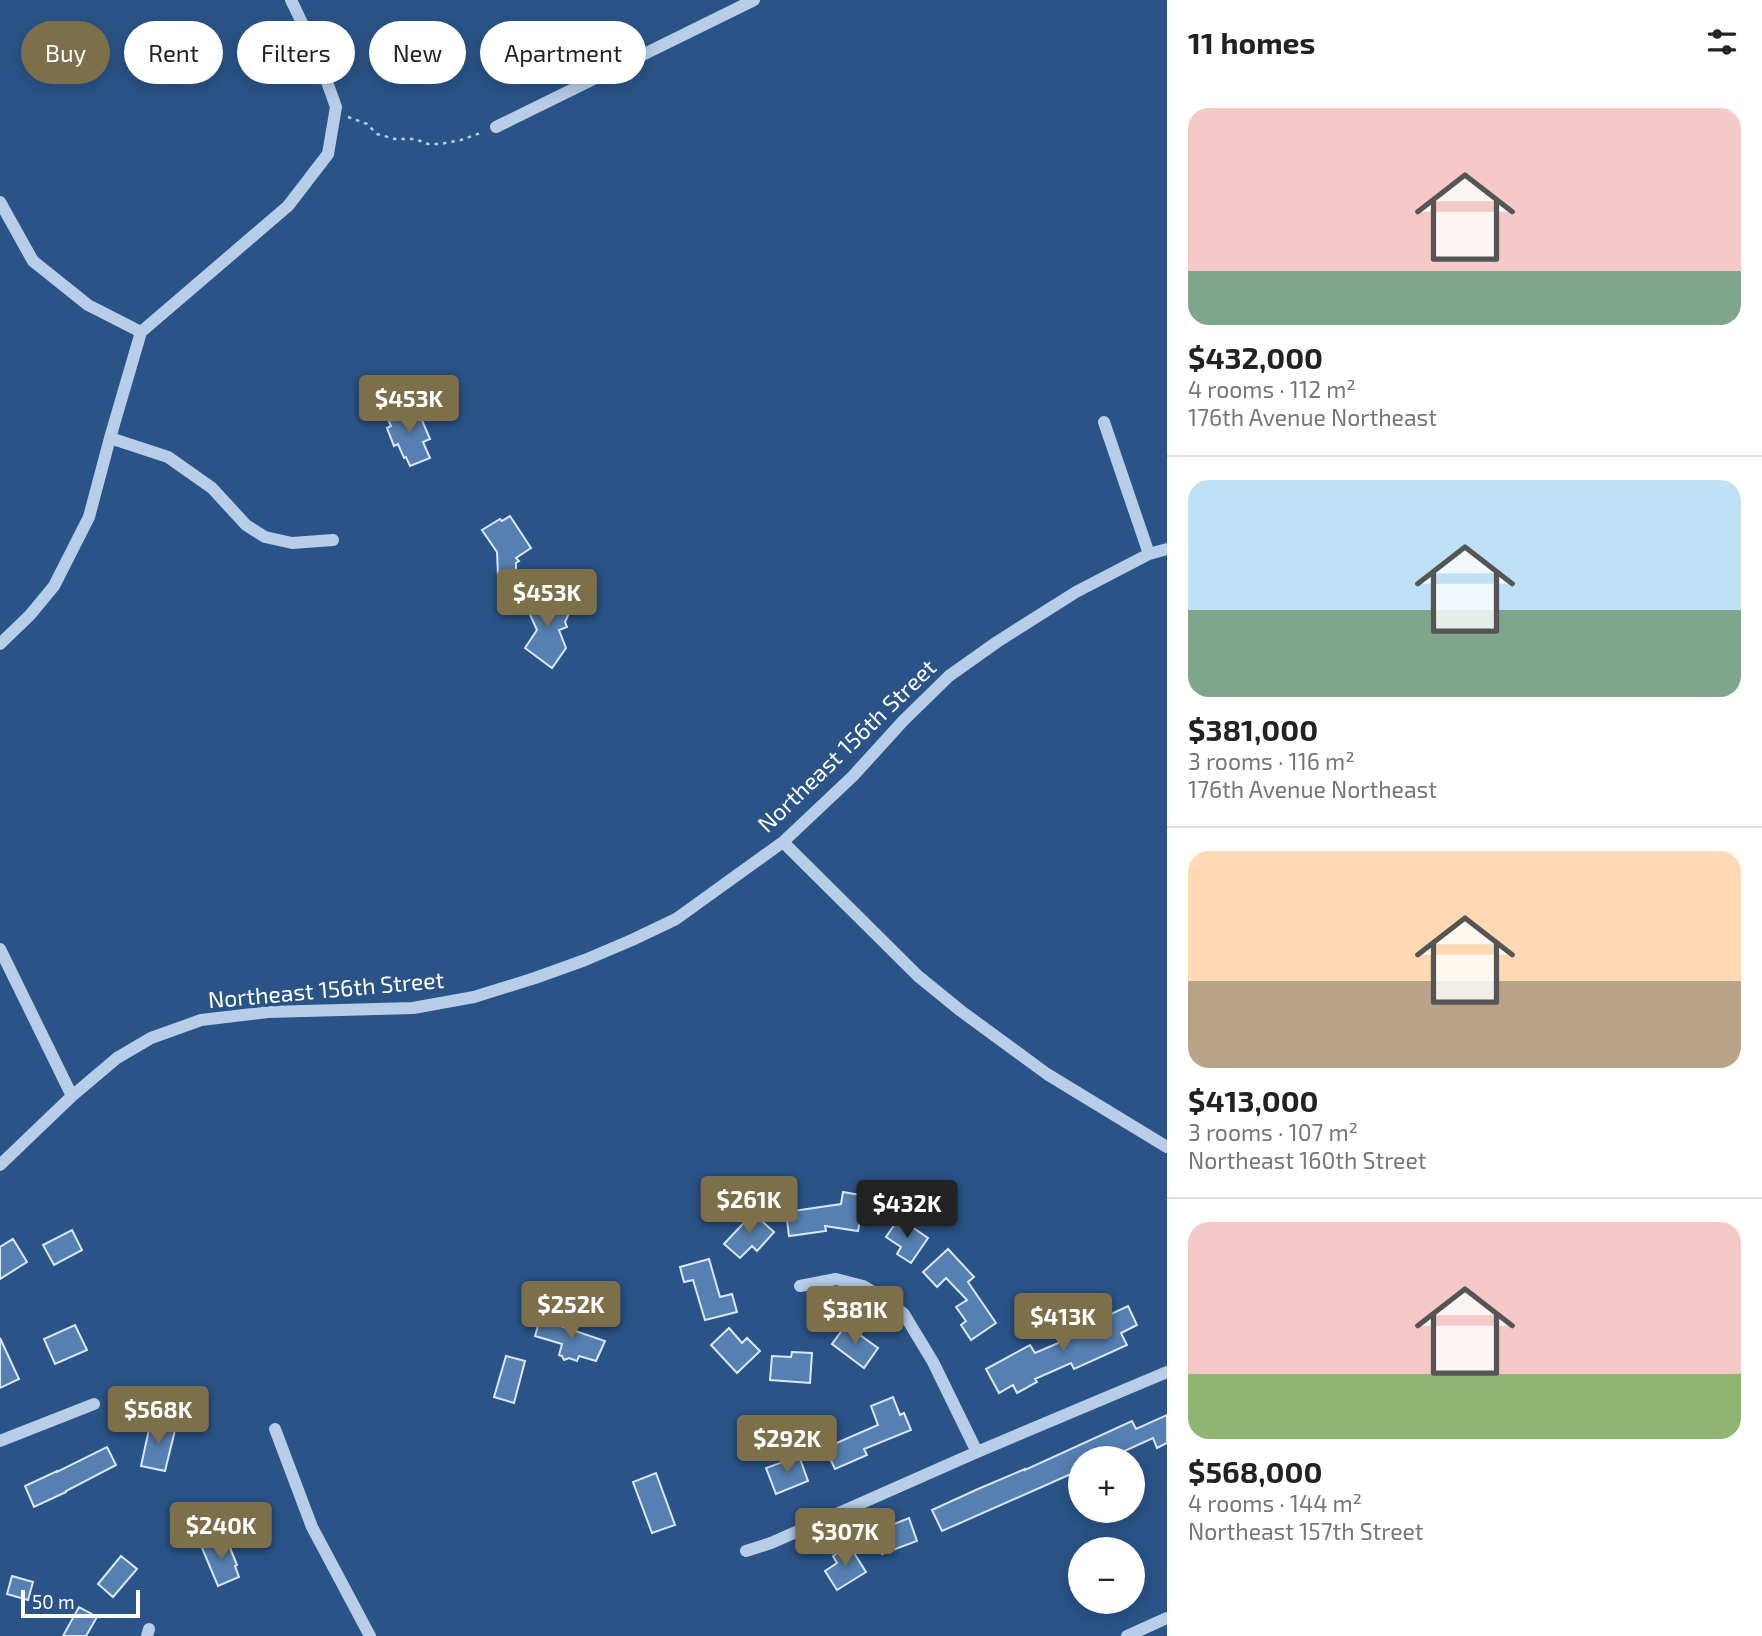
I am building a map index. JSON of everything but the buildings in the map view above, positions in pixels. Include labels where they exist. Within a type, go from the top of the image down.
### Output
[{"type":"street","points":[[0,644],[30,615],[54,586],[89,517],[141,332],[288,206],[328,155],[336,107],[317,54],[291,0]]},
{"type":"street","points":[[496,127],[754,0]]},
{"type":"street","points":[[0,202],[33,261],[88,305],[141,332]]},
{"type":"street","points":[[1104,422],[1149,554]]},
{"type":"street","points":[[110,439],[168,457],[212,488],[247,526],[265,537],[292,542],[333,540]]},
{"type":"street","name":"Northeast 156th Street","points":[[0,1164],[117,1058],[150,1038],[201,1020],[268,1012],[413,1008],[474,997],[535,978],[632,940],[676,919],[783,842],[853,776],[949,676],[996,642],[1076,592],[1149,554],[1167,549]]},
{"type":"street","points":[[783,842],[918,976],[961,1011],[1046,1074],[1167,1147]]},
{"type":"street","points":[[0,949],[72,1096]]},
{"type":"street","points":[[800,1286],[836,1279],[863,1286],[904,1314],[933,1362],[977,1452]]},
{"type":"street","points":[[746,1551],[771,1543],[1167,1372]]},
{"type":"street","points":[[0,1441],[94,1404]]},
{"type":"street","points":[[275,1429],[312,1527],[370,1636]]},
{"type":"street","points":[[1127,1636],[1167,1618]]},
{"type":"path","points":[[334,115],[367,124],[377,134],[395,139],[415,139],[428,144],[461,140],[496,127]]}]
